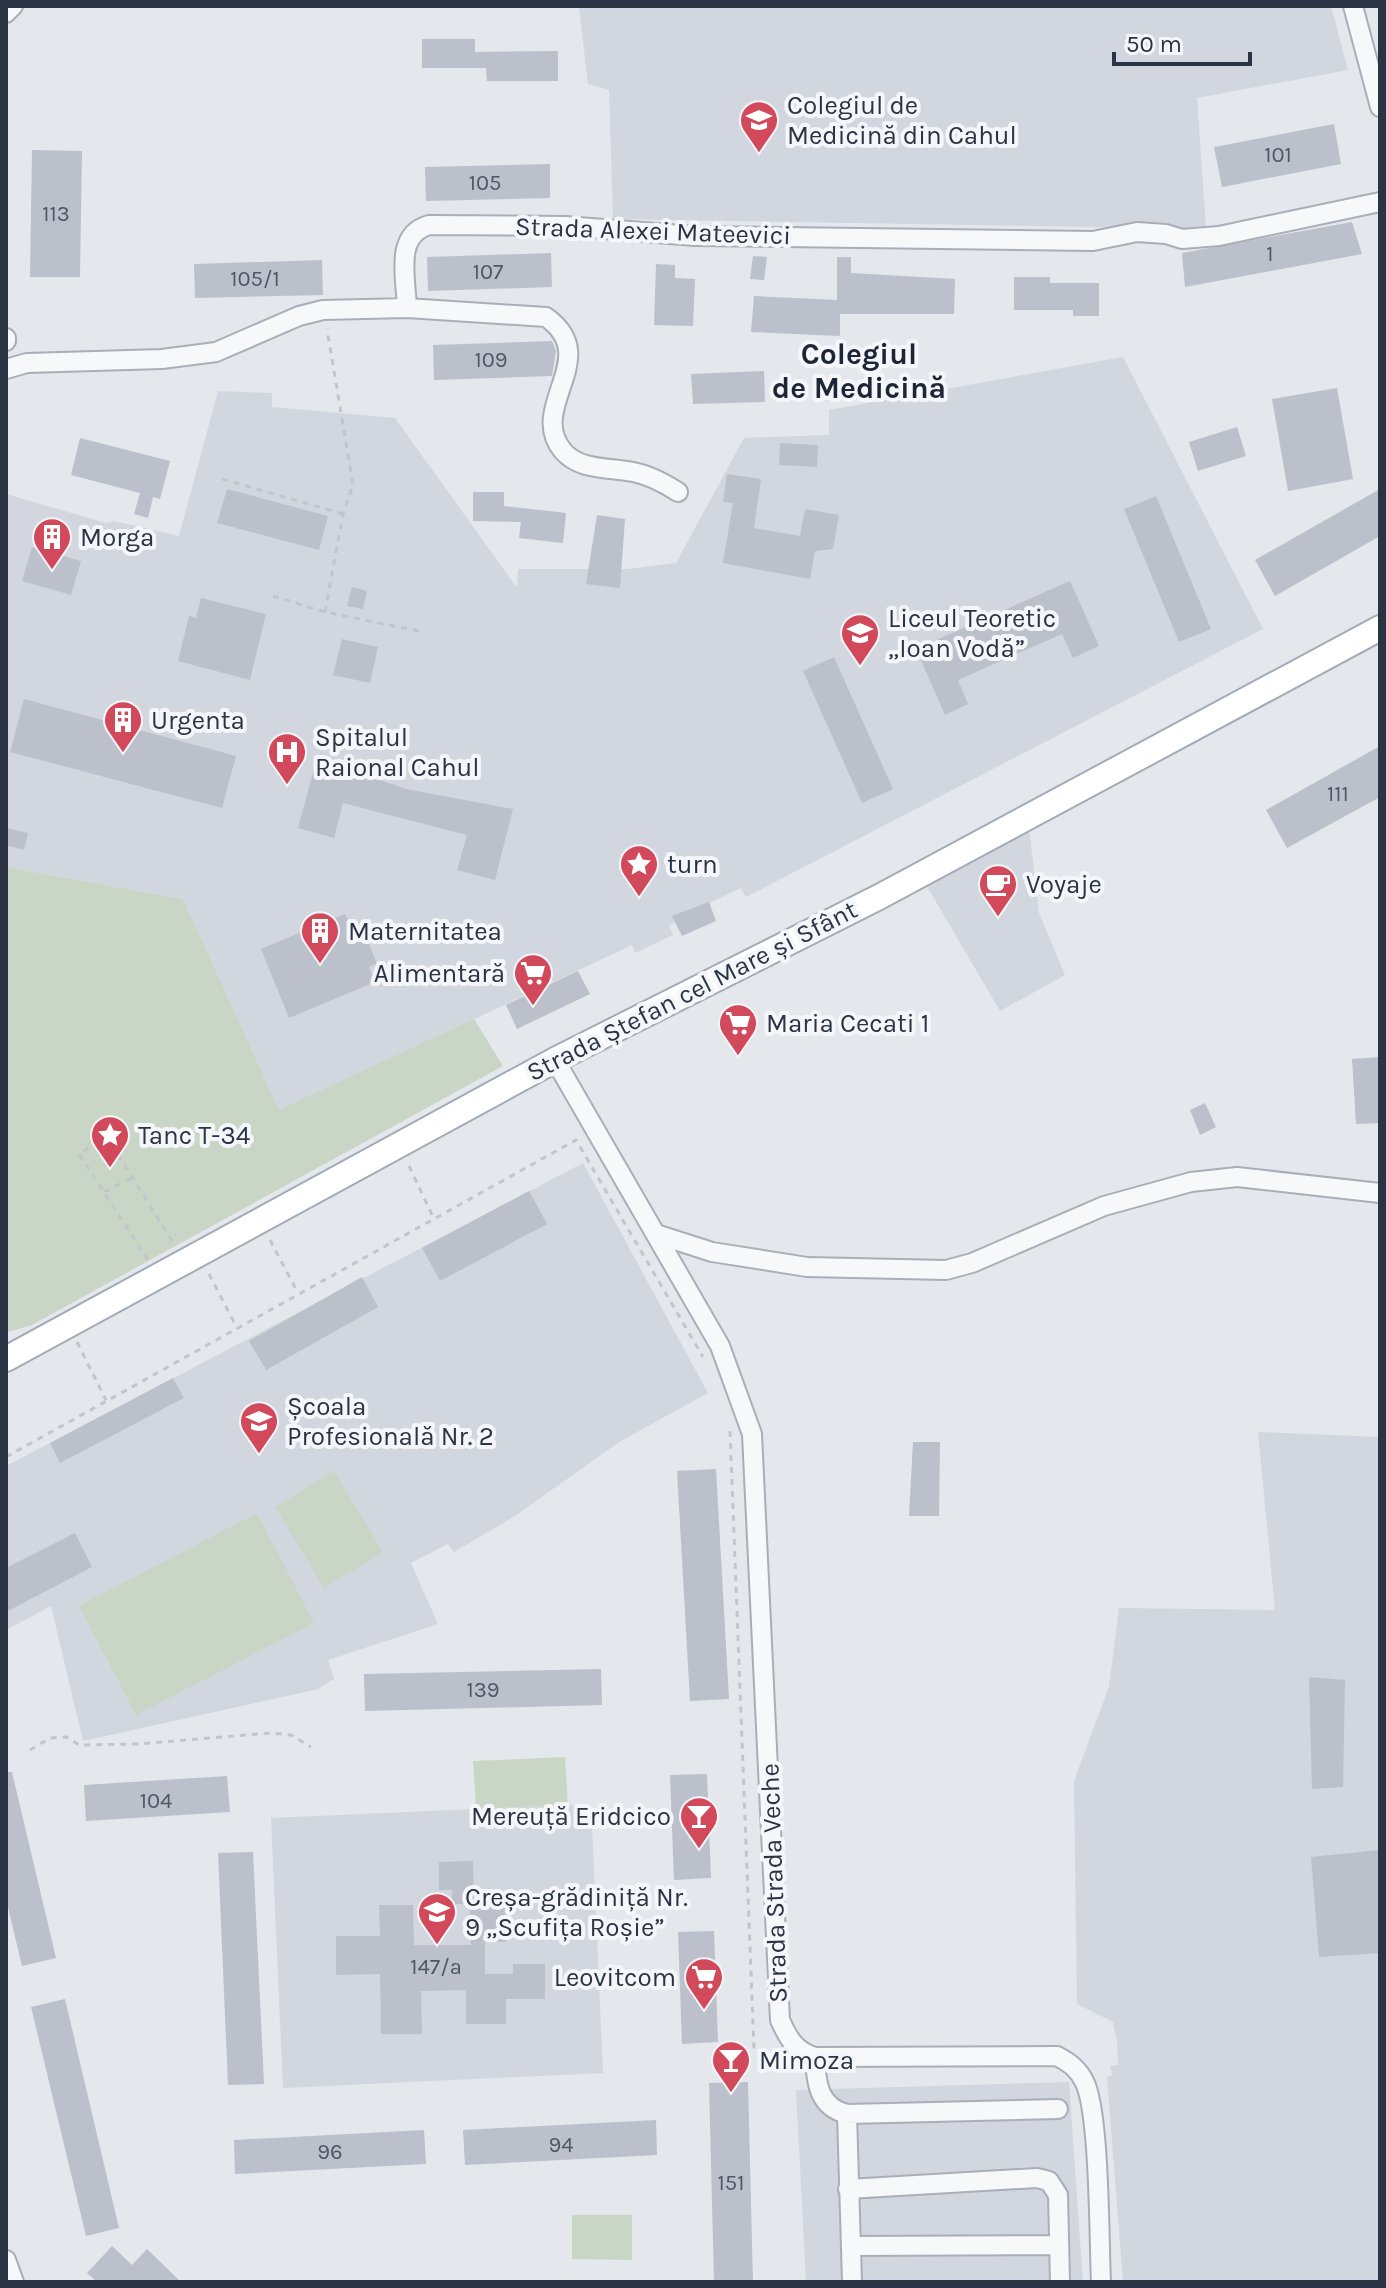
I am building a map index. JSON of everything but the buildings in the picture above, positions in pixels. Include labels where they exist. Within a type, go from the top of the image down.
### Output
[{"type":"main road","name":"Strada Ștefan cel Mare și Sfânt","points":[[6,1359],[555,1060],[879,897],[1380,628]]},
{"type":"street","points":[[6,13],[13,6]]},
{"type":"street","points":[[1353,6],[1380,107]]},
{"type":"street","name":"Strada Alexei Mateevici","points":[[407,308],[407,240],[414,229],[429,225],[565,226],[695,236],[1093,241],[1151,232],[1182,239],[1219,236],[1380,202]]},
{"type":"street","points":[[6,369],[27,363],[162,359],[216,352],[299,316],[323,310],[407,308],[546,317],[561,328],[569,367],[564,386],[553,403],[552,432],[563,451],[575,461],[591,467],[635,472],[678,492]]},
{"type":"street","name":"Strada Strada Veche","points":[[555,1060],[720,1346],[752,1434],[780,2020],[788,2039],[802,2053],[815,2057]]},
{"type":"street","points":[[656,1234],[712,1252],[807,1267],[946,1270],[972,1263],[1104,1206],[1191,1182],[1237,1177],[1380,1193]]},
{"type":"street","points":[[1058,2109],[847,2114],[833,2110],[823,2098],[816,2084],[815,2057],[1057,2056],[1074,2065],[1086,2084],[1092,2115],[1101,2282]]},
{"type":"street","points":[[847,2114],[852,2282]]},
{"type":"street","points":[[848,2189],[1037,2178],[1049,2181],[1058,2195],[1060,2282]]},
{"type":"street","points":[[852,2246],[1059,2245]]},
{"type":"street","points":[[6,2260],[14,2282]]},
{"type":"path","points":[[323,310],[353,485],[343,514],[325,612]]},
{"type":"path","points":[[222,479],[343,514]]},
{"type":"path","points":[[273,596],[325,612],[419,631]]},
{"type":"path","points":[[158,1275],[79,1154],[107,1137],[132,1178],[191,1257],[237,1328]]},
{"type":"path","points":[[6,1457],[576,1140],[704,1358]]},
{"type":"path","points":[[398,1144],[434,1219]]},
{"type":"path","points":[[104,1192],[132,1178]]},
{"type":"path","points":[[259,1219],[299,1294]]},
{"type":"path","points":[[68,1325],[106,1401]]},
{"type":"path","points":[[729,1423],[754,2050]]},
{"type":"path","points":[[30,1750],[50,1738],[67,1737],[79,1745],[137,1744],[270,1733],[291,1735],[311,1747]]},
{"type":"shaded area","points":[[579,6],[1331,6],[1348,70],[1197,98],[1206,229],[613,219],[609,90],[588,84]]},
{"type":"shaded area","points":[[1123,357],[1263,629],[746,897],[741,888],[692,911],[669,926],[673,935],[635,953],[632,945],[279,1111],[183,899],[6,867],[6,494],[106,523],[114,521],[179,536],[218,391],[272,393],[272,407],[395,418],[517,588],[518,569],[627,569],[676,563],[744,438],[829,435],[829,410]]},
{"type":"shaded area","points":[[1029,829],[1039,913],[1065,975],[1000,1011],[925,883]]},
{"type":"shaded area","name":"Școala Profesională Nr. 2","points":[[583,1163],[708,1393],[619,1442],[515,1516],[454,1552],[448,1544],[411,1563],[438,1624],[328,1660],[334,1679],[318,1689],[83,1741],[51,1606],[6,1630],[6,1466]]},
{"type":"shaded area","points":[[1258,1432],[1380,1437],[1380,2282],[1123,2282],[1107,2077],[1112,2075],[1110,2066],[1118,2065],[1117,2041],[1113,2022],[1077,2004],[1074,1781],[1109,1687],[1119,1608],[1275,1610]]},
{"type":"shaded area","name":"Creșa-grădiniță Nr. 9 „Scufița Roșie”","points":[[591,1804],[603,2073],[283,2088],[271,1818]]},
{"type":"shaded area","points":[[1069,2082],[1083,2282],[806,2282],[796,2090]]},
{"type":"green space","points":[[6,867],[183,899],[279,1110],[474,1019],[503,1066],[30,1326],[6,1332]]},
{"type":"green space","points":[[334,1471],[383,1552],[324,1588],[275,1507]]},
{"type":"green space","points":[[257,1513],[314,1623],[136,1715],[79,1606]]},
{"type":"green space","points":[[565,1757],[568,1805],[476,1809],[473,1761]]},
{"type":"green space","points":[[572,2215],[632,2215],[632,2260],[572,2259]]},
{"type":"place","name":"Colegiul de Medicină din Cahul","points":[[759,154]]},
{"type":"place","name":"Morga","points":[[52,571]]},
{"type":"place","name":"Liceul Teoretic „Ioan Vodă”","points":[[860,667]]},
{"type":"place","name":"Urgenta","points":[[123,754]]},
{"type":"place","name":"Spitalul Raional Cahul","points":[[287,786]]},
{"type":"place","name":"turn","points":[[639,898]]},
{"type":"place","name":"Voyaje","points":[[998,918]]},
{"type":"place","name":"Maternitatea","points":[[320,965]]},
{"type":"place","name":"Alimentară","points":[[533,1007]]},
{"type":"place","name":"Maria Cecati 1","points":[[738,1057]]},
{"type":"place","name":"Tanc T-34","points":[[110,1169]]},
{"type":"place","name":"Școala Profesională Nr. 2","points":[[259,1455]]},
{"type":"place","name":"Mereuță Eridcico","points":[[699,1850]]},
{"type":"place","name":"Creșa-grădiniță Nr. 9 „Scufița Roșie”","points":[[437,1946]]},
{"type":"place","name":"Leovitcom","points":[[704,2011]]},
{"type":"place","name":"Mimoza","points":[[731,2094]]},
{"type":"district","name":"Colegiul de Medicină","points":[[859,371]]}]
